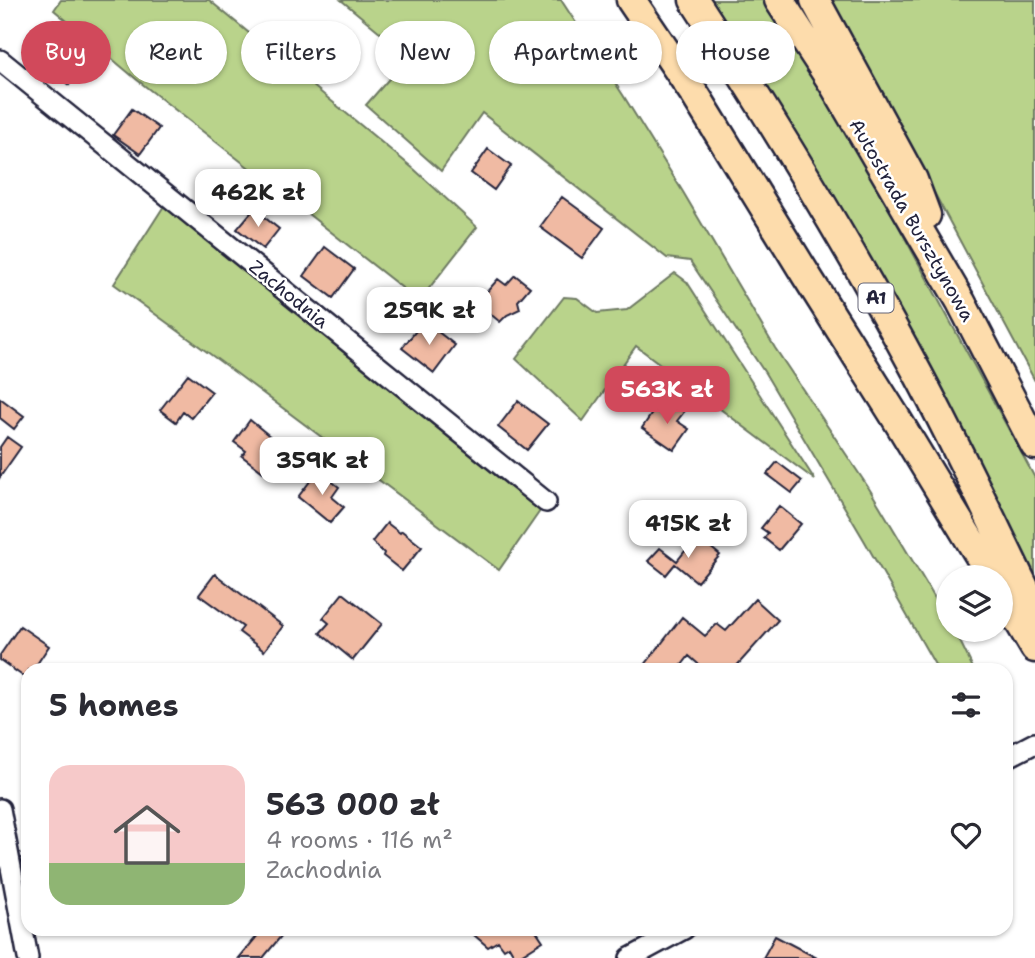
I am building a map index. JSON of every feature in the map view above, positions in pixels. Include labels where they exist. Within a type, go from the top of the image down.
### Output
[{"type":"highway","points":[[631,0],[696,96],[985,565]]},
{"type":"highway","name":"A1","points":[[694,0],[840,235],[918,374],[1035,610]]},
{"type":"highway","name":"Autostrada Bursztynowa","points":[[779,0],[833,83],[961,302],[1035,445]]},
{"type":"highway","points":[[815,0],[913,180],[961,302]]},
{"type":"highway","points":[[1013,611],[1035,648]]},
{"type":"street","name":"Zachodnia","points":[[0,60],[545,502]]},
{"type":"street","points":[[1013,754],[1035,743]]},
{"type":"street","points":[[0,809],[21,921]]},
{"type":"street","points":[[24,936],[28,958]]},
{"type":"street","points":[[631,958],[671,936]]},
{"type":"green space","points":[[61,0],[209,0],[241,26],[241,84],[311,84],[415,170],[477,227],[419,301],[142,84],[227,84],[227,21],[125,21],[125,70],[111,58],[111,21],[67,21],[54,10]]},
{"type":"green space","points":[[341,0],[561,0],[575,21],[489,21],[489,84],[616,84],[775,348],[870,490],[936,600],[936,642],[960,642],[971,663],[934,663],[765,373],[690,261],[667,258],[482,113],[441,171],[366,105],[384,84],[475,84],[475,21],[375,21],[375,28]]},
{"type":"green space","points":[[708,0],[762,0],[776,21],[721,21]]},
{"type":"green space","points":[[831,0],[1035,0],[1035,381]]},
{"type":"green space","points":[[795,50],[860,155],[1035,478],[1035,579],[913,341],[758,84],[795,84]]},
{"type":"green space","points":[[164,206],[540,511],[499,570],[114,284]]},
{"type":"green space","points":[[675,273],[687,282],[815,480],[636,346],[583,421],[516,359],[564,297],[577,298],[597,313],[627,310]]},
{"type":"building","points":[[132,109],[159,128],[140,154],[113,135]]},
{"type":"building","points":[[488,149],[511,166],[494,190],[471,173]]},
{"type":"building","points":[[562,197],[604,228],[582,258],[540,227]]},
{"type":"building","points":[[254,209],[279,229],[263,249],[237,229]]},
{"type":"building","points":[[325,247],[354,269],[333,298],[304,276]]},
{"type":"building","points":[[515,275],[530,287],[518,301],[520,309],[500,322],[477,303],[498,279],[506,285]]},
{"type":"building","points":[[424,321],[455,345],[434,373],[402,348]]},
{"type":"building","points":[[188,374],[212,392],[191,418],[183,412],[176,422],[160,410]]},
{"type":"building","points":[[0,398],[24,416],[14,429],[0,418]]},
{"type":"building","points":[[518,401],[548,424],[527,450],[498,427]]},
{"type":"building","points":[[671,402],[684,412],[677,421],[689,429],[674,450],[642,428],[657,406],[664,411]]},
{"type":"building","points":[[250,420],[283,447],[263,472],[242,456],[246,451],[234,442]]},
{"type":"building","points":[[7,437],[21,447],[0,477],[0,447]]},
{"type":"building","points":[[777,462],[802,481],[792,493],[767,474]]},
{"type":"building","points":[[318,471],[339,487],[332,497],[344,507],[330,523],[298,497]]},
{"type":"building","points":[[779,506],[801,524],[779,550],[764,538],[768,533],[761,528]]},
{"type":"building","points":[[387,523],[422,547],[402,571],[383,556],[384,553],[372,542]]},
{"type":"building","points":[[697,536],[720,555],[697,582],[675,564],[666,575],[648,561],[660,548],[677,561]]},
{"type":"building","points":[[215,574],[283,626],[264,651],[239,632],[243,627],[199,595]]},
{"type":"building","points":[[343,593],[382,624],[353,660],[320,633],[329,623],[323,618]]},
{"type":"building","points":[[755,599],[778,620],[739,663],[697,663],[689,656],[684,663],[646,663],[682,617],[705,636],[717,624],[726,631]]},
{"type":"building","points":[[20,626],[49,646],[38,663],[21,663],[21,675],[0,660],[0,655]]},
{"type":"building","points":[[257,936],[281,936],[263,958],[239,958]]},
{"type":"building","points":[[475,936],[540,936],[543,941],[516,958],[509,946],[504,949],[498,941],[488,947]]},
{"type":"building","points":[[775,936],[817,958],[763,958]]}]
